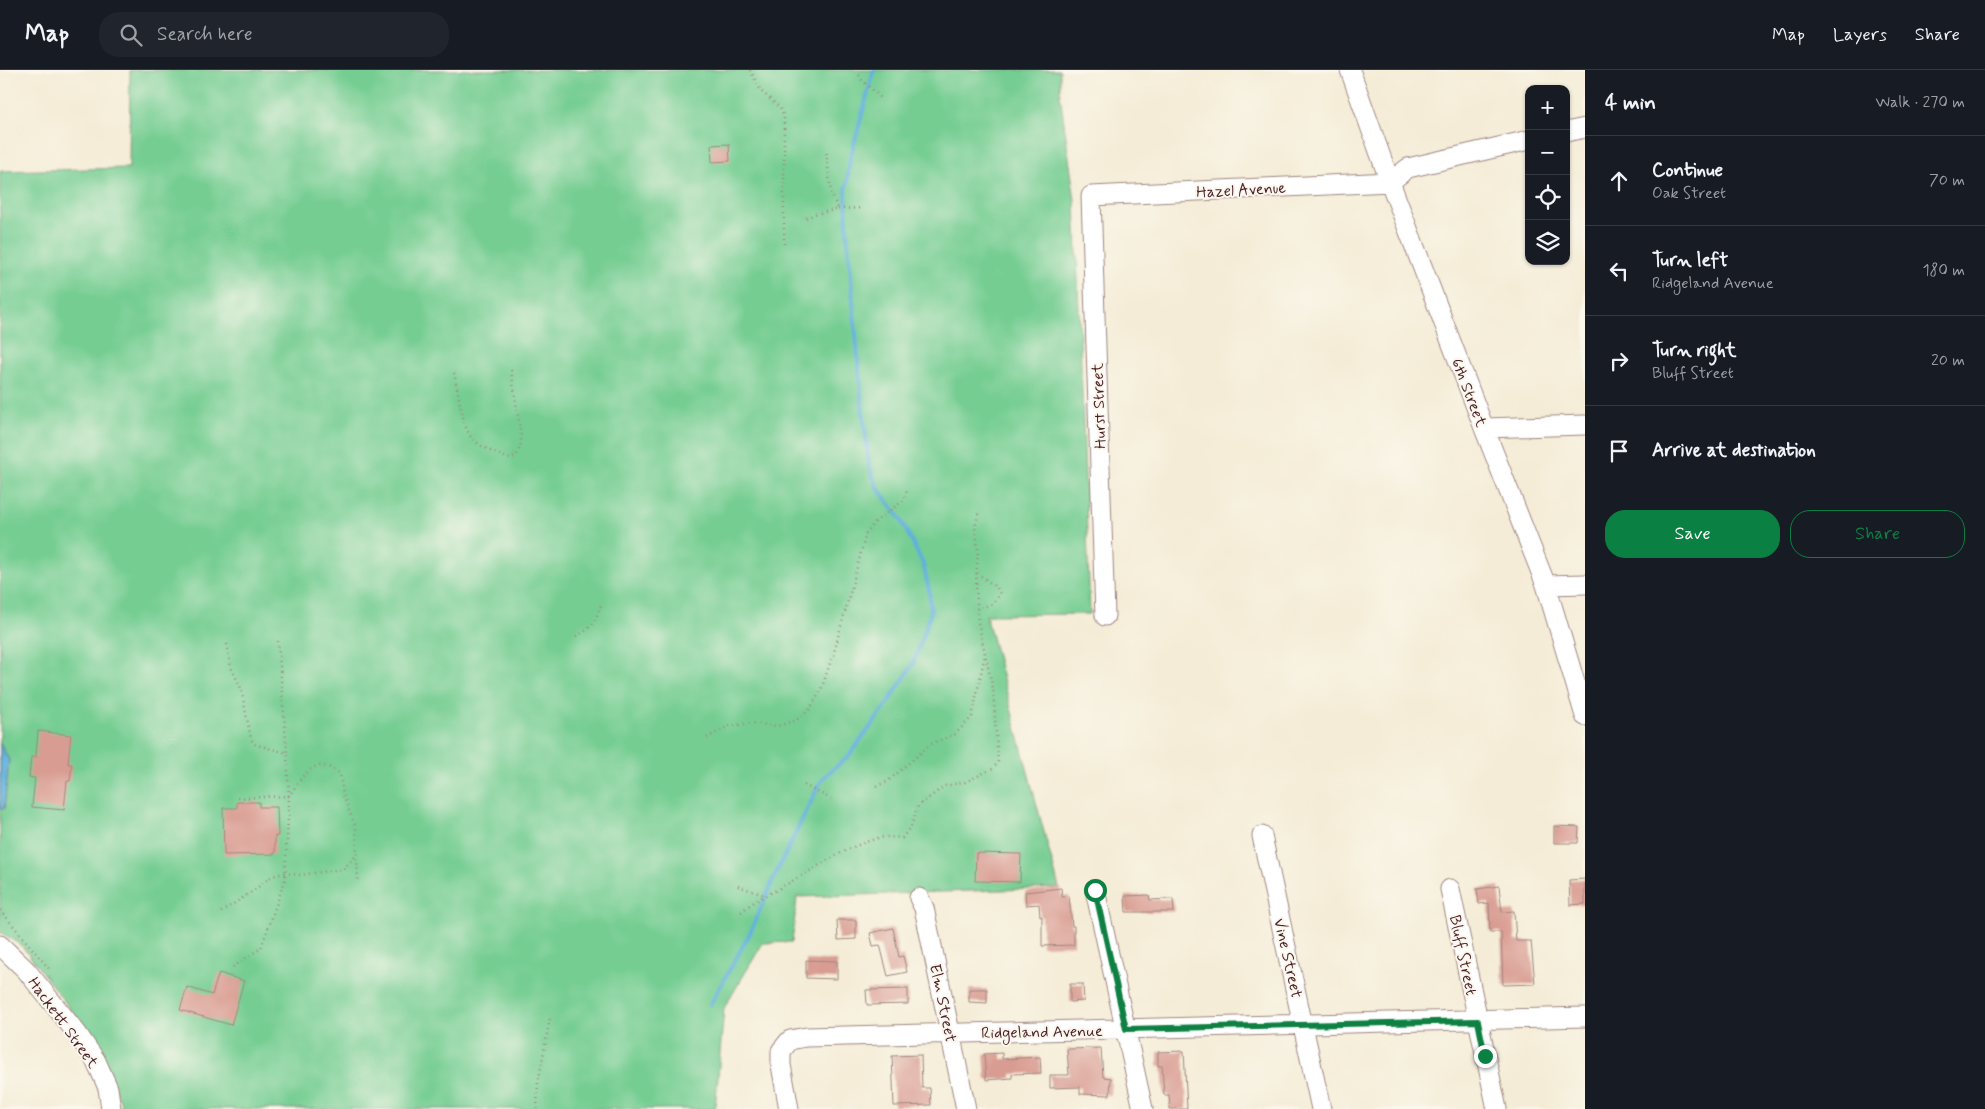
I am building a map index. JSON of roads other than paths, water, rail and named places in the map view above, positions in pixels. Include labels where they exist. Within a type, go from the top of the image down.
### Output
[{"type":"street","name":"6th Street","points":[[1350,70],[1390,182],[1546,585],[1585,716]]},
{"type":"street","points":[[1570,131],[1585,128]]},
{"type":"street","points":[[1390,182],[1408,168],[1525,141]]},
{"type":"street","name":"Hazel Avenue","points":[[1092,196],[1390,182]]},
{"type":"street","name":"Hurst Street","points":[[1092,196],[1105,616]]},
{"type":"street","points":[[1484,428],[1585,424]]},
{"type":"street","points":[[1546,585],[1585,584]]},
{"type":"street","name":"Vine Street","points":[[1262,836],[1321,1109]]},
{"type":"street","name":"Bluff Street","points":[[1450,889],[1497,1109]]},
{"type":"street","points":[[1095,890],[1143,1109]]},
{"type":"street","name":"Elm Street","points":[[919,898],[924,908],[966,1109]]},
{"type":"street","name":"Hackett Street","points":[[0,945],[26,970],[76,1032],[96,1061],[108,1088],[110,1109]]},
{"type":"street","name":"Ridgeland Avenue","points":[[789,1109],[781,1065],[781,1051],[790,1040],[798,1038],[1585,1017]]},
{"type":"water","points":[[0,743],[9,760],[4,809],[0,809]]},
{"type":"waterway","points":[[710,1005],[750,933],[777,871],[820,783],[827,774],[847,758],[884,709],[913,664],[931,612],[929,590],[923,564],[900,518],[877,487],[869,465],[862,403],[847,232],[846,191],[850,159],[874,70]]}]
